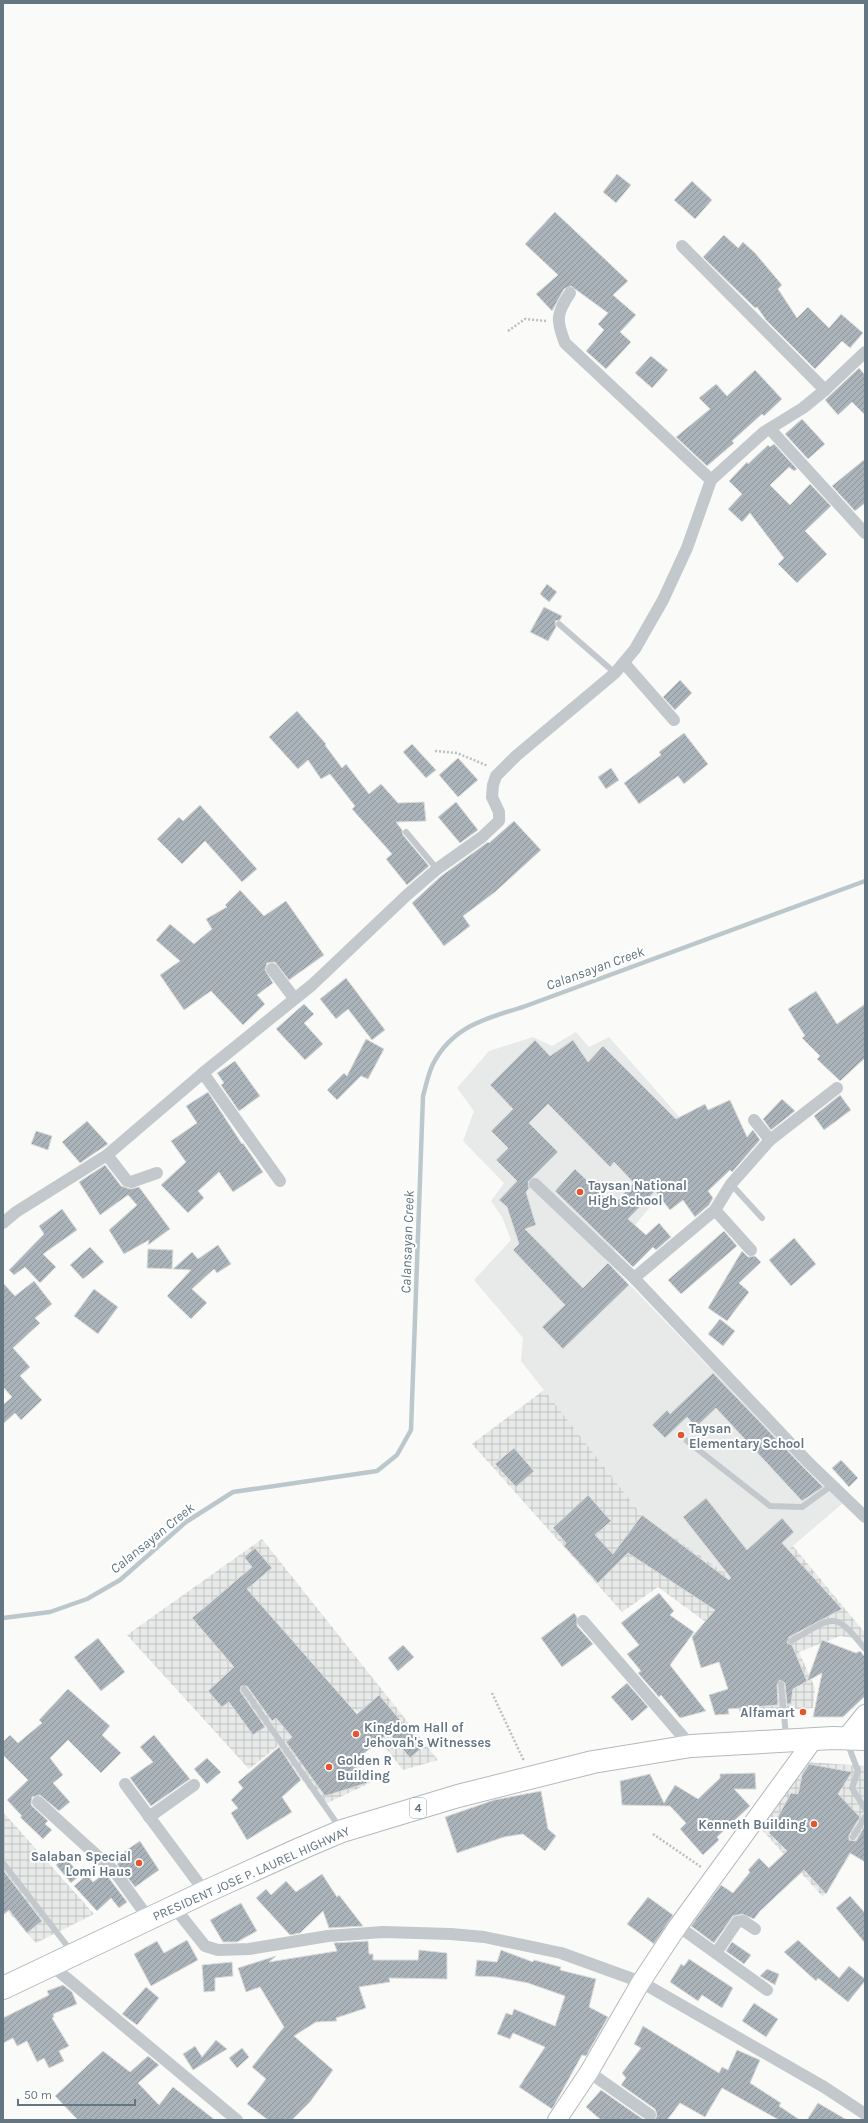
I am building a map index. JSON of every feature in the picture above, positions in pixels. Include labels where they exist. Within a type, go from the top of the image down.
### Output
[{"type":"highway","name":"PRESIDENT JOSE P. LAUREL HIGHWAY","points":[[3,1988],[205,1892],[342,1831],[458,1796],[593,1762],[691,1746],[787,1740],[855,1739]]},
{"type":"street","points":[[682,246],[825,390]]},
{"type":"street","points":[[570,293],[562,306],[558,324],[565,343],[711,480]]},
{"type":"street","points":[[3,1223],[16,1212],[108,1155],[203,1073],[312,985],[407,894],[437,869],[482,837],[499,821],[499,812],[492,798],[493,785],[496,776],[616,673],[635,649],[663,600],[687,548],[711,480],[770,429],[803,408],[825,390],[865,352]]},
{"type":"street","points":[[770,429],[865,533]]},
{"type":"street","points":[[624,663],[674,720]]},
{"type":"street","points":[[272,969],[294,998]]},
{"type":"street","points":[[203,1073],[280,1181]]},
{"type":"street","points":[[634,1278],[715,1210],[732,1184],[770,1140],[837,1088]]},
{"type":"street","points":[[754,1120],[770,1140]]},
{"type":"street","points":[[108,1155],[127,1181],[130,1182],[157,1173]]},
{"type":"street","points":[[535,1184],[634,1278],[831,1486],[865,1517]]},
{"type":"street","points":[[715,1210],[751,1250]]},
{"type":"street","points":[[583,1621],[691,1746]]},
{"type":"street","points":[[855,1739],[865,1714]]},
{"type":"street","points":[[557,2120],[589,2072],[641,1982],[678,1926],[814,1739]]},
{"type":"street","points":[[125,1784],[205,1892]]},
{"type":"street","points":[[149,1817],[194,1785]]},
{"type":"street","points":[[38,1802],[115,1872],[149,1918]]},
{"type":"street","points":[[174,1907],[205,1946],[218,1950],[249,1949],[328,1936],[367,1933],[452,1934],[484,1937],[561,1953],[641,1982],[824,2086],[863,2112]]},
{"type":"street","points":[[716,1953],[737,1922],[743,1921],[755,1929]]},
{"type":"street","points":[[678,1926],[767,1990]]},
{"type":"street","points":[[51,1965],[237,2120]]},
{"type":"street","points":[[589,2072],[650,2115]]},
{"type":"lane","points":[[559,624],[616,673]]},
{"type":"lane","points":[[406,832],[437,869]]},
{"type":"lane","points":[[732,1184],[762,1218]]},
{"type":"lane","points":[[687,1441],[770,1506],[802,1507],[831,1486]]},
{"type":"lane","points":[[792,1641],[830,1620],[838,1621],[849,1628],[865,1649]]},
{"type":"lane","points":[[781,1684],[787,1740]]},
{"type":"lane","points":[[244,1689],[342,1831]]},
{"type":"lane","points":[[855,1739],[858,1771],[852,1788],[854,1794],[865,1809]]},
{"type":"lane","points":[[853,1837],[865,1817]]},
{"type":"lane","points":[[3,1863],[75,1955]]},
{"type":"path","points":[[508,331],[525,319],[541,320],[558,324]]},
{"type":"path","points":[[435,751],[458,753],[502,770]]},
{"type":"path","points":[[492,1693],[531,1777]]},
{"type":"path","points":[[653,1834],[714,1877]]},
{"type":"shaded area","points":[[576,1032],[589,1047],[609,1037],[683,1121],[680,1171],[606,1260],[709,1367],[720,1371],[843,1503],[745,1587],[641,1514],[521,1361],[523,1338],[474,1280],[511,1240],[502,1217],[491,1201],[504,1183],[463,1141],[474,1111],[457,1088],[489,1051],[533,1037],[552,1046]]},
{"type":"shaded area","points":[[544,1390],[641,1514],[745,1587],[793,1546],[865,1633],[865,1646],[854,1638],[840,1636],[799,1652],[815,1688],[813,1708],[740,1713],[707,1623],[658,1587],[622,1612],[472,1444]]},
{"type":"shaded area","points":[[262,1539],[438,1760],[403,1770],[355,1709],[331,1728],[372,1782],[321,1806],[278,1746],[249,1769],[127,1635]]},
{"type":"shaded area","name":"Kenneth Building","points":[[808,1762],[865,1766],[865,1832],[823,1897],[761,1829]]},
{"type":"shaded area","points":[[3,1812],[94,1914],[36,1943],[3,1906]]},
{"type":"building","points":[[617,174],[631,185],[616,203],[603,192]]},
{"type":"building","points":[[692,181],[712,200],[695,219],[674,200]]},
{"type":"building","points":[[555,212],[628,281],[613,295],[636,315],[620,332],[631,342],[606,369],[586,351],[604,330],[598,324],[608,313],[571,286],[564,289],[552,311],[536,294],[558,275],[525,244]]},
{"type":"building","points":[[724,235],[738,248],[743,242],[755,253],[782,285],[778,289],[797,318],[808,307],[829,328],[841,314],[863,333],[850,348],[842,341],[815,369],[766,320],[757,307],[755,308],[703,257]]},
{"type":"building","points":[[651,356],[668,370],[652,388],[635,373]]},
{"type":"building","points":[[859,368],[865,375],[865,415],[852,402],[838,415],[825,400]]},
{"type":"building","points":[[755,370],[782,399],[764,416],[762,414],[732,441],[734,443],[707,466],[676,437],[710,409],[699,398],[716,384],[727,396]]},
{"type":"building","points":[[802,419],[825,444],[808,459],[785,434]]},
{"type":"building","points":[[774,444],[797,469],[794,471],[789,467],[770,485],[790,505],[810,484],[831,506],[805,531],[827,554],[797,583],[778,564],[784,558],[750,513],[742,522],[728,509],[742,494],[729,481],[747,462],[748,464],[768,445],[770,447]]},
{"type":"building","points":[[865,459],[865,503],[855,511],[832,486]]},
{"type":"building","points":[[547,584],[557,592],[549,602],[540,594]]},
{"type":"building","points":[[544,607],[562,616],[560,620],[555,621],[556,627],[548,641],[530,632]]},
{"type":"building","points":[[680,680],[692,693],[675,710],[663,697]]},
{"type":"building","points":[[297,711],[326,744],[325,745],[342,768],[346,764],[369,794],[381,784],[398,803],[424,802],[426,821],[396,822],[402,830],[403,835],[429,866],[407,885],[386,859],[392,854],[352,809],[355,806],[330,774],[321,779],[308,760],[298,769],[269,737]]},
{"type":"building","points":[[684,733],[708,764],[684,784],[678,776],[639,804],[624,783],[661,755],[659,752]]},
{"type":"building","points":[[412,744],[436,770],[426,778],[403,752]]},
{"type":"building","points":[[458,758],[478,780],[458,797],[439,775]]},
{"type":"building","points":[[611,768],[619,780],[606,789],[598,777]]},
{"type":"building","points":[[456,802],[478,830],[460,843],[438,817]]},
{"type":"building","points":[[200,805],[257,869],[242,882],[205,841],[182,864],[157,839],[179,817],[183,821]]},
{"type":"building","points":[[514,821],[541,850],[495,892],[463,916],[470,926],[444,946],[412,903],[440,877],[488,842],[489,843]]},
{"type":"building","points":[[240,890],[264,916],[286,901],[324,955],[289,980],[275,962],[267,963],[265,970],[273,983],[257,995],[265,1004],[243,1025],[211,991],[184,1010],[160,975],[180,961],[156,940],[170,924],[194,944],[212,929],[206,919],[227,907],[225,905]]},
{"type":"building","points":[[346,978],[385,1030],[372,1040],[348,1009],[336,1019],[320,999]]},
{"type":"building","points":[[816,991],[837,1024],[865,1004],[865,1058],[840,1081],[817,1059],[820,1056],[802,1038],[805,1036],[788,1009]]},
{"type":"building","points":[[304,1004],[314,1014],[304,1023],[323,1044],[305,1060],[276,1029]]},
{"type":"building","points":[[366,1039],[384,1049],[368,1079],[361,1076],[337,1100],[327,1090],[344,1073],[347,1076]]},
{"type":"building","points":[[535,1040],[550,1056],[573,1040],[588,1062],[603,1046],[676,1119],[705,1104],[708,1110],[730,1100],[747,1137],[753,1130],[760,1140],[732,1172],[730,1170],[708,1191],[713,1198],[709,1205],[695,1217],[683,1200],[670,1210],[655,1191],[628,1219],[646,1235],[659,1223],[671,1237],[656,1250],[653,1247],[633,1267],[555,1191],[575,1169],[613,1205],[634,1183],[614,1162],[610,1167],[548,1104],[529,1123],[558,1152],[528,1182],[529,1188],[526,1192],[536,1225],[525,1229],[583,1288],[608,1263],[629,1285],[563,1349],[542,1327],[565,1305],[513,1250],[519,1244],[507,1207],[499,1200],[517,1181],[496,1160],[508,1148],[491,1131],[513,1109],[490,1085]]},
{"type":"building","points":[[235,1061],[260,1096],[239,1111],[221,1085],[224,1083],[217,1073]]},
{"type":"building","points":[[208,1092],[242,1144],[243,1143],[263,1172],[233,1192],[219,1172],[198,1191],[204,1198],[188,1213],[161,1185],[186,1162],[171,1141],[197,1123],[186,1106]]},
{"type":"building","points":[[840,1095],[851,1110],[824,1130],[814,1116]]},
{"type":"building","points":[[782,1099],[795,1111],[771,1130],[763,1119]]},
{"type":"building","points":[[87,1121],[108,1144],[80,1163],[62,1142]]},
{"type":"building","points":[[36,1131],[52,1136],[48,1150],[31,1144]]},
{"type":"building","points":[[105,1165],[121,1186],[130,1189],[139,1187],[170,1229],[148,1245],[149,1240],[124,1254],[109,1230],[137,1205],[128,1195],[100,1215],[79,1182]]},
{"type":"building","points":[[62,1209],[77,1230],[43,1254],[56,1267],[40,1283],[25,1267],[14,1275],[9,1270],[44,1234],[39,1226]]},
{"type":"building","points":[[724,1231],[737,1246],[681,1294],[668,1280]]},
{"type":"building","points":[[794,1238],[816,1264],[791,1286],[769,1260]]},
{"type":"building","points":[[218,1245],[231,1264],[217,1273],[214,1269],[192,1289],[207,1303],[191,1319],[167,1296],[191,1270],[173,1269],[192,1252],[198,1259]]},
{"type":"building","points":[[90,1247],[104,1262],[83,1279],[70,1265]]},
{"type":"building","points":[[148,1249],[173,1250],[172,1269],[147,1268]]},
{"type":"building","points":[[742,1251],[748,1257],[755,1256],[761,1262],[739,1283],[749,1292],[727,1321],[708,1308]]},
{"type":"building","points":[[34,1281],[52,1304],[35,1318],[40,1323],[13,1348],[30,1367],[20,1376],[42,1400],[21,1420],[15,1413],[3,1424],[3,1405],[12,1397],[3,1387],[3,1283],[15,1296]]},
{"type":"building","points":[[94,1289],[118,1307],[98,1334],[74,1316]]},
{"type":"building","points":[[720,1319],[735,1331],[723,1346],[708,1334]]},
{"type":"building","points":[[713,1373],[823,1487],[802,1501],[716,1408],[696,1427],[687,1417],[665,1438],[652,1425],[667,1410],[670,1414]]},
{"type":"building","points":[[514,1448],[534,1471],[516,1487],[495,1464]]},
{"type":"building","points":[[841,1460],[858,1478],[849,1487],[832,1468]]},
{"type":"building","points":[[588,1495],[611,1521],[595,1535],[613,1554],[642,1515],[729,1580],[731,1578],[683,1517],[706,1498],[747,1550],[782,1518],[794,1532],[782,1543],[842,1609],[789,1637],[787,1643],[792,1645],[807,1681],[822,1640],[856,1653],[860,1651],[865,1657],[865,1696],[843,1717],[813,1717],[822,1673],[793,1689],[791,1704],[787,1704],[785,1683],[780,1680],[777,1684],[778,1705],[728,1709],[729,1714],[715,1715],[709,1695],[728,1689],[719,1662],[701,1668],[692,1637],[715,1610],[628,1553],[598,1583],[564,1546],[566,1543],[553,1528]]},
{"type":"building","points":[[255,1548],[272,1568],[247,1589],[357,1714],[379,1695],[423,1747],[410,1758],[389,1733],[352,1763],[367,1783],[325,1796],[286,1742],[292,1737],[276,1718],[272,1721],[247,1686],[241,1686],[240,1691],[265,1727],[253,1735],[229,1702],[222,1707],[208,1691],[234,1667],[192,1618],[252,1567],[244,1557]]},
{"type":"building","points":[[659,1593],[674,1611],[670,1615],[694,1632],[670,1665],[706,1711],[680,1718],[661,1695],[659,1697],[638,1673],[641,1671],[627,1654],[639,1645],[621,1623]]},
{"type":"building","points":[[574,1613],[577,1617],[577,1626],[593,1644],[562,1667],[541,1638]]},
{"type":"building","points":[[98,1638],[125,1672],[101,1691],[74,1657]]},
{"type":"building","points":[[403,1645],[414,1657],[398,1671],[388,1658]]},
{"type":"building","points":[[627,1683],[648,1707],[632,1721],[611,1697]]},
{"type":"building","points":[[68,1689],[110,1726],[102,1735],[121,1753],[101,1773],[68,1740],[50,1758],[63,1775],[53,1783],[70,1802],[59,1811],[40,1795],[32,1797],[31,1805],[48,1821],[45,1824],[52,1830],[43,1839],[20,1817],[22,1816],[7,1800],[28,1780],[3,1755],[3,1742],[10,1735],[18,1743],[42,1723],[39,1720]]},
{"type":"building","points":[[154,1735],[190,1779],[151,1806],[130,1778],[153,1762],[140,1747]]},
{"type":"building","points":[[279,1747],[301,1780],[282,1797],[292,1812],[247,1840],[231,1813],[238,1808],[231,1800],[243,1788],[238,1782]]},
{"type":"building","points":[[207,1758],[221,1772],[207,1784],[194,1769]]},
{"type":"building","name":"Kenneth Building","points":[[809,1764],[852,1772],[838,1794],[860,1817],[849,1835],[849,1840],[856,1841],[865,1826],[865,1862],[850,1853],[826,1894],[804,1870],[760,1911],[754,1919],[742,1914],[733,1916],[714,1943],[691,1926],[721,1885],[733,1893],[750,1872],[748,1870],[759,1858],[769,1868],[787,1851],[769,1833],[791,1793],[798,1794],[802,1775]]},
{"type":"building","points":[[755,1773],[756,1789],[734,1789],[750,1806],[717,1837],[719,1840],[703,1855],[680,1829],[686,1823],[670,1806],[622,1805],[620,1781],[650,1774],[664,1803],[675,1785],[698,1799],[720,1778],[720,1774]]},
{"type":"building","points":[[541,1791],[548,1829],[556,1836],[545,1851],[523,1834],[504,1837],[457,1853],[445,1817],[494,1800]]},
{"type":"building","name":"Salaban Special Lomi Haus","points":[[140,1841],[159,1870],[135,1887],[117,1864],[121,1861],[118,1856]]},
{"type":"building","points":[[65,1857],[80,1875],[71,1883],[56,1865]]},
{"type":"building","points":[[3,1870],[42,1921],[27,1933],[9,1910],[3,1915]]},
{"type":"building","points":[[105,1873],[127,1902],[119,1908],[111,1898],[97,1911],[74,1886],[87,1875],[93,1882]]},
{"type":"building","points":[[322,1874],[337,1897],[339,1895],[363,1926],[329,1928],[323,1911],[300,1933],[290,1935],[256,1898],[266,1889],[271,1895],[286,1881],[296,1892]]},
{"type":"building","points":[[850,1896],[865,1913],[865,1943],[836,1908]]},
{"type":"building","points":[[648,1897],[673,1915],[654,1944],[627,1924]]},
{"type":"building","points":[[241,1903],[257,1931],[237,1942],[223,1942],[210,1920]]},
{"type":"building","points":[[187,1940],[198,1960],[151,1986],[134,1954],[157,1941],[164,1953]]},
{"type":"building","points":[[798,1940],[839,1978],[849,1966],[865,1979],[848,2002],[818,1978],[816,1981],[784,1952]]},
{"type":"building","points":[[368,1941],[369,1954],[373,1954],[373,1960],[418,1960],[419,1950],[447,1953],[447,1979],[389,1978],[390,1982],[359,1987],[366,2008],[336,2018],[337,2021],[316,2022],[294,2036],[333,2070],[310,2102],[292,2120],[268,2120],[247,2104],[266,2079],[252,2067],[284,2027],[260,1987],[246,1992],[238,1968],[276,1956],[269,1962],[337,1951],[334,1943]]},
{"type":"building","points":[[732,1942],[751,1955],[744,1964],[726,1951]]},
{"type":"building","points":[[501,1950],[533,1962],[534,1960],[561,1967],[560,1970],[596,1979],[589,2007],[608,2017],[586,2056],[582,2055],[552,2109],[519,2087],[545,2047],[513,2033],[510,2039],[497,2034],[506,2013],[512,2015],[514,2009],[555,2026],[565,1996],[528,1983],[496,1977],[475,1976],[477,1960],[497,1962]]},
{"type":"building","points":[[689,1959],[733,1988],[722,2008],[702,1995],[698,2001],[670,1982],[681,1964],[684,1966]]},
{"type":"building","points":[[232,1962],[233,1976],[215,1978],[215,1991],[204,1992],[202,1965]]},
{"type":"building","points":[[767,1969],[779,1974],[775,1985],[760,1976]]},
{"type":"building","points":[[63,1985],[72,1992],[77,2004],[53,2014],[54,2017],[52,2018],[69,2046],[59,2051],[64,2061],[49,2068],[44,2058],[37,2062],[27,2041],[17,2046],[13,2038],[3,2043],[3,2018],[49,1995],[47,1991]]},
{"type":"building","points":[[146,1987],[159,1998],[137,2025],[122,2014]]},
{"type":"building","points":[[754,2003],[778,2019],[766,2037],[742,2021]]},
{"type":"building","points":[[643,2026],[719,2073],[722,2067],[728,2070],[737,2050],[760,2060],[750,2083],[781,2103],[779,2106],[800,2120],[779,2120],[722,2088],[705,2117],[680,2103],[667,2120],[655,2120],[657,2115],[655,2109],[621,2085],[626,2078],[622,2073],[641,2048],[634,2044]]},
{"type":"building","points":[[216,2040],[227,2049],[193,2070],[183,2054],[195,2046],[202,2057]]},
{"type":"building","points":[[242,2048],[249,2057],[237,2068],[229,2058]]},
{"type":"building","points":[[103,2051],[130,2072],[148,2056],[159,2065],[138,2083],[159,2105],[173,2087],[215,2120],[78,2120],[55,2096]]},
{"type":"building","points":[[601,2090],[644,2120],[601,2120],[586,2107]]},
{"type":"building","points":[[818,2103],[847,2120],[807,2120]]},
{"type":"waterway","name":"Calansayan Creek","points":[[3,1618],[50,1612],[87,1599],[120,1580],[186,1522],[233,1492],[377,1471],[397,1455],[411,1430],[423,1096],[433,1064],[441,1051],[450,1041],[460,1033],[483,1020],[523,1007],[865,881]]},
{"type":"place","name":"Taysan National High School","points":[[580,1192]]},
{"type":"place","name":"Taysan Elementary School","points":[[681,1435]]},
{"type":"place","name":"Alfamart","points":[[803,1712]]},
{"type":"place","name":"Kingdom Hall of Jehovah's Witnesses","points":[[356,1734]]},
{"type":"place","name":"Golden R Building","points":[[329,1767]]},
{"type":"place","name":"Kenneth Building","points":[[814,1824]]},
{"type":"place","name":"Salaban Special Lomi Haus","points":[[139,1863]]}]
